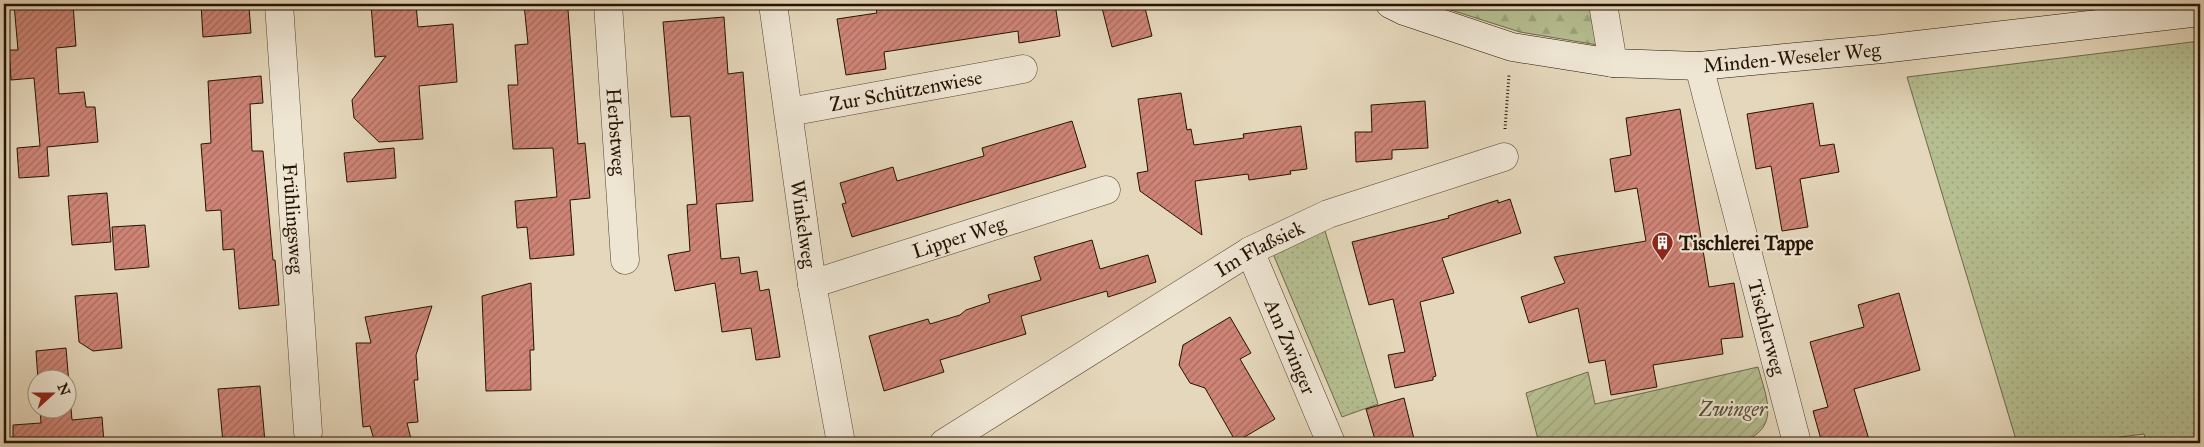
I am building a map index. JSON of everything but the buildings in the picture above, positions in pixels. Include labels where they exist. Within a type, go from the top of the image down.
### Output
[{"type":"street","name":"Frühlingsweg","points":[[279,4],[308,432]]},
{"type":"street","name":"Herbstweg","points":[[608,4],[625,260]]},
{"type":"street","name":"Winkelweg","points":[[773,4],[812,284],[841,443]]},
{"type":"street","name":"Minden-Weseler Weg","points":[[1390,4],[1404,11],[1512,46],[1613,63],[1699,66],[1882,49],[2200,12]]},
{"type":"street","points":[[1603,4],[1613,63]]},
{"type":"street","name":"Tischlerweg","points":[[1699,66],[1796,443]]},
{"type":"street","name":"Zur Schützenwiese","points":[[789,112],[1023,69]]},
{"type":"street","name":"Im Flaßsiek","points":[[944,443],[1250,251],[1328,214],[1504,157]]},
{"type":"street","name":"Lipper Weg","points":[[812,284],[1106,190]]},
{"type":"street","name":"Am Zwinger","points":[[1250,251],[1331,443]]},
{"type":"path","points":[[1504,157],[1506,100],[1512,46]]},
{"type":"green space","points":[[1432,4],[1593,4],[1598,45],[1520,32]]},
{"type":"green space","points":[[2200,41],[2200,443],[2147,443],[2144,434],[2072,443],[2017,443],[1907,77]]},
{"type":"green space","points":[[1319,231],[1325,231],[1378,404],[1342,417],[1271,249]]},
{"type":"green space","name":"Zwinger","points":[[1758,367],[1767,402],[1768,412],[1766,421],[1753,437],[1740,443],[1539,443],[1526,393],[1588,372],[1595,404]]},
{"type":"place","name":"Tischlerei Tappe","points":[[1663,262]]}]
